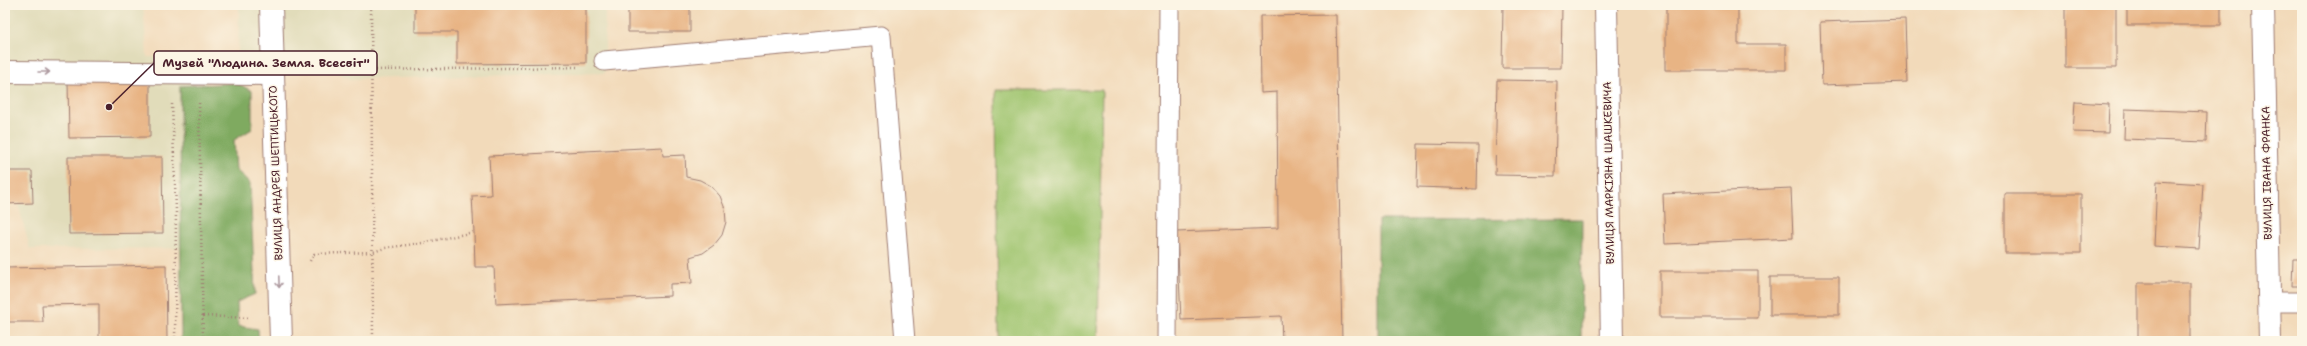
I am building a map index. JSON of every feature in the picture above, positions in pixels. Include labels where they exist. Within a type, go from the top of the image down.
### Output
[{"type":"street","name":"ВУЛИЦЯ АНДРЕЯ ШЕПТИЦЬКОГО","points":[[271,5],[281,341]]},
{"type":"street","name":"ВУЛИЦЯ МАРКІЯНА ШАШКЕВИЧА","points":[[1606,5],[1612,341]]},
{"type":"street","name":"ВУЛИЦЯ ІВАНА ФРАНКА","points":[[2263,5],[2270,341]]},
{"type":"street","points":[[5,72],[272,74]]},
{"type":"lane","points":[[1168,5],[1168,341]]},
{"type":"lane","points":[[604,61],[880,36],[905,341]]},
{"type":"lane","points":[[2270,302],[2302,302]]},
{"type":"path","points":[[372,5],[373,341]]},
{"type":"path","points":[[372,70],[562,68],[599,66],[604,61]]},
{"type":"path","points":[[170,73],[176,210],[175,341]]},
{"type":"path","points":[[198,73],[203,341]]},
{"type":"path","points":[[373,252],[385,248],[422,243],[474,232]]},
{"type":"shaded area","points":[[5,5],[143,5],[147,57],[205,58],[208,248],[30,249],[10,172]]},
{"type":"shaded area","points":[[239,5],[605,5],[605,73],[351,79],[304,58],[287,56],[238,56]]},
{"type":"green space","points":[[237,83],[252,91],[252,129],[234,140],[236,170],[250,183],[255,294],[237,302],[238,326],[258,329],[259,341],[181,341],[180,86]]},
{"type":"green space","points":[[996,90],[1102,90],[1098,341],[998,339]]},
{"type":"green space","points":[[1582,219],[1581,341],[1378,341],[1378,220]]},
{"type":"building","points":[[415,5],[586,5],[586,63],[457,64],[457,32],[415,32]]},
{"type":"building","points":[[1503,5],[1562,5],[1561,68],[1502,68]]},
{"type":"building","points":[[1666,5],[1738,5],[1738,44],[1786,44],[1786,70],[1666,70]]},
{"type":"building","points":[[2065,5],[2116,5],[2116,68],[2065,68]]},
{"type":"building","points":[[2127,5],[2221,5],[2221,25],[2127,25]]},
{"type":"building","points":[[2300,5],[2302,5],[2302,22],[2300,22]]},
{"type":"building","points":[[628,6],[690,6],[690,32],[628,32]]},
{"type":"building","points":[[1336,15],[1342,341],[1282,341],[1281,316],[1181,320],[1177,232],[1278,228],[1277,92],[1261,93],[1260,16]]},
{"type":"building","points":[[1905,19],[1907,82],[1822,85],[1820,22]]},
{"type":"building","points":[[150,80],[150,137],[69,138],[68,81]]},
{"type":"building","points":[[1497,80],[1557,81],[1555,176],[1495,175]]},
{"type":"building","points":[[2075,102],[2109,104],[2108,133],[2073,132]]},
{"type":"building","points":[[2125,109],[2207,112],[2206,142],[2124,139]]},
{"type":"building","points":[[1418,144],[1478,145],[1477,189],[1417,187]]},
{"type":"building","points":[[662,147],[663,156],[685,155],[686,177],[700,180],[711,186],[720,196],[725,209],[726,222],[722,235],[714,245],[703,253],[690,257],[692,283],[670,284],[670,296],[496,304],[494,267],[475,267],[472,196],[491,195],[489,156]]},
{"type":"building","points":[[68,157],[162,157],[163,233],[69,234]]},
{"type":"building","points":[[5,171],[32,171],[33,203],[5,204]]},
{"type":"building","points":[[2157,181],[2203,184],[2199,249],[2154,246]]},
{"type":"building","points":[[1791,188],[1793,238],[1665,244],[1663,194]]},
{"type":"building","points":[[2005,194],[2081,194],[2081,253],[2005,253]]},
{"type":"building","points":[[2293,259],[2302,259],[2302,286],[2292,286]]},
{"type":"building","points":[[166,265],[167,341],[99,341],[99,304],[42,305],[43,322],[5,322],[5,268]]},
{"type":"building","points":[[1660,271],[1758,271],[1758,318],[1660,318]]},
{"type":"building","points":[[1770,277],[1839,277],[1839,315],[1770,315]]},
{"type":"building","points":[[2138,283],[2190,283],[2190,341],[2138,341]]},
{"type":"place","name":"Музей \"Людина. Земля. Всесвіт\"","points":[[109,107]]}]
